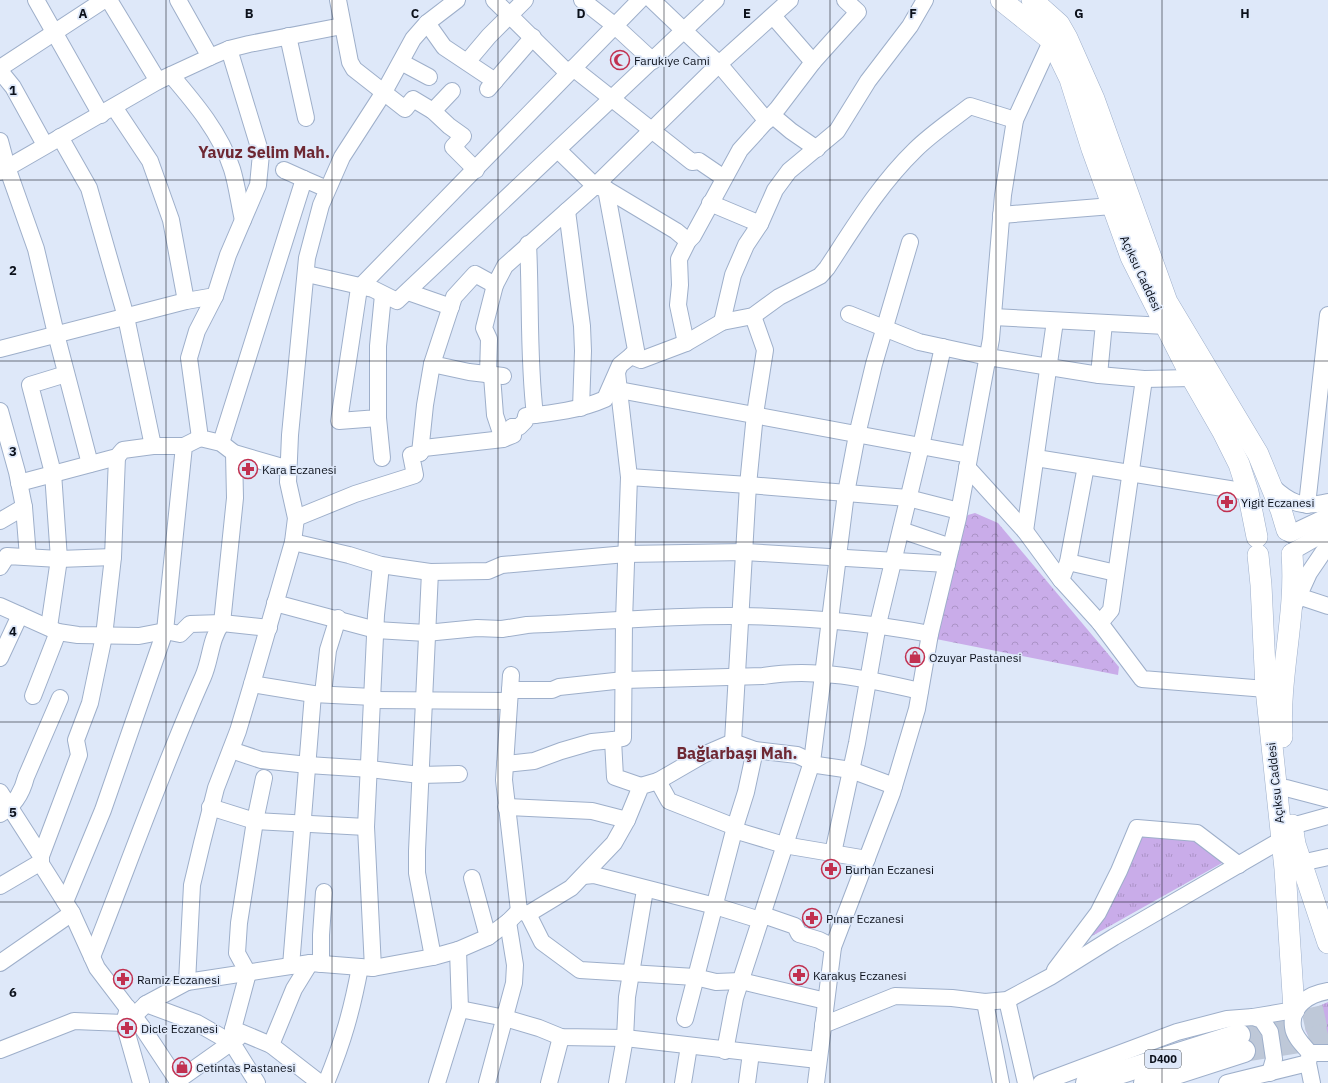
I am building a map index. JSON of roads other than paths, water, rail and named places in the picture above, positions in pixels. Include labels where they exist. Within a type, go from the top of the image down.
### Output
[{"type":"highway","name":"D400","points":[[1087,1083],[1242,1043],[1145,1083]]},
{"type":"main road","name":"Açıksu Caddesi","points":[[1001,0],[1067,38],[1094,99],[1167,302],[1258,454],[1291,542],[1293,582],[1291,615],[1285,653],[1282,730],[1287,833],[1285,869],[1294,1010]]},
{"type":"main road","name":"Açıksu Caddesi","points":[[1032,0],[1055,32],[1112,206],[1131,257],[1192,378],[1223,432],[1239,464],[1248,492],[1258,546],[1266,689],[1287,833],[1295,844],[1300,863],[1328,943]]},
{"type":"main road","points":[[1268,526],[1281,527],[1291,542],[1288,560],[1276,565],[1264,562],[1258,546],[1263,529],[1268,526]]},
{"type":"street","points":[[36,0],[55,33],[108,111],[150,161],[171,220],[186,301]]},
{"type":"street","points":[[0,68],[104,0]]},
{"type":"street","points":[[109,0],[165,78],[192,100],[220,140],[232,169],[243,220]]},
{"type":"street","points":[[338,0],[350,62],[354,69],[405,109],[413,99],[433,110],[449,126],[464,136],[453,147],[476,170]]},
{"type":"street","points":[[187,982],[192,886],[210,808],[231,750],[252,684],[293,542],[296,518],[288,482],[296,362],[307,274],[307,258],[321,205],[342,157],[384,92],[414,39],[427,23],[437,6],[457,0]]},
{"type":"street","points":[[494,0],[571,70],[613,98],[692,162],[699,161],[724,178]]},
{"type":"street","points":[[466,62],[509,15],[525,0]]},
{"type":"street","points":[[582,0],[614,25],[653,61]]},
{"type":"street","points":[[378,418],[339,421],[359,288],[476,170],[614,25],[640,0]]},
{"type":"street","points":[[652,0],[719,64],[770,118],[817,149]]},
{"type":"street","points":[[307,274],[359,288],[373,289],[397,301],[481,220],[558,150],[716,0]]},
{"type":"street","points":[[503,439],[495,415],[494,376],[489,339],[484,328],[495,285],[505,266],[567,211],[601,188],[651,130],[719,64],[790,0]]},
{"type":"street","points":[[686,343],[678,305],[680,259],[688,241],[693,236],[740,150],[770,118],[813,62],[858,12],[845,0]]},
{"type":"street","points":[[722,322],[732,275],[746,246],[760,224],[775,190],[789,171],[837,131],[868,81],[910,26],[925,0]]},
{"type":"street","points":[[183,1],[210,57]]},
{"type":"street","points":[[773,16],[813,62]]},
{"type":"street","points":[[427,23],[444,47],[466,62],[491,85],[533,37]]},
{"type":"street","points":[[4,170],[45,145],[60,138],[165,78],[210,57],[229,49],[342,26]]},
{"type":"street","points":[[816,1083],[833,947],[894,786],[917,709],[930,634],[959,511],[988,356],[993,317],[1001,215],[1015,120],[1055,32]]},
{"type":"street","points":[[288,36],[306,118]]},
{"type":"street","points":[[200,438],[189,358],[197,331],[214,296],[258,185],[261,154],[229,49]]},
{"type":"street","points":[[401,62],[429,77]]},
{"type":"street","points":[[0,71],[13,87],[45,145]]},
{"type":"street","points":[[433,110],[452,91]]},
{"type":"street","points":[[631,356],[641,360],[686,343],[722,322],[753,316],[779,297],[820,276],[828,268],[864,210],[915,149],[970,106],[1015,120]]},
{"type":"street","points":[[60,138],[89,188],[126,317],[153,446]]},
{"type":"street","points":[[0,141],[4,170],[36,249],[66,374],[90,464]]},
{"type":"street","points":[[558,150],[601,188],[676,231],[688,241]]},
{"type":"street","points":[[284,170],[327,189]]},
{"type":"street","points":[[92,957],[130,862],[172,748],[207,667],[215,632],[222,623],[235,498],[227,448],[304,179]]},
{"type":"street","points":[[296,518],[355,494],[415,476],[411,456],[420,453],[424,448],[503,439],[512,435],[512,427],[519,427],[525,421],[526,416],[555,414],[581,408],[605,399],[620,365],[636,350],[601,188]]},
{"type":"street","points":[[710,203],[760,224]]},
{"type":"street","points":[[1001,215],[1112,206]]},
{"type":"street","points":[[567,211],[582,326],[581,408]]},
{"type":"street","points":[[725,1051],[735,998],[811,763],[822,674],[831,619],[846,493],[857,435],[884,329],[910,242]]},
{"type":"street","points":[[528,244],[531,300],[530,377],[535,415]]},
{"type":"street","points":[[420,453],[425,405],[432,364],[454,297],[475,274],[495,285]]},
{"type":"street","points":[[408,292],[451,307]]},
{"type":"street","points":[[382,458],[378,418],[378,346],[383,295]]},
{"type":"street","points":[[0,349],[186,301],[214,296]]},
{"type":"street","points":[[849,314],[919,342],[943,348],[1098,375],[1144,379],[1192,378]]},
{"type":"street","points":[[1307,505],[1328,315]]},
{"type":"street","points":[[733,742],[748,485],[755,414],[765,350],[753,316]]},
{"type":"street","points":[[993,317],[1166,326]]},
{"type":"street","points":[[1025,531],[1056,321]]},
{"type":"street","points":[[1098,375],[1104,323]]},
{"type":"street","points":[[833,852],[870,679],[878,624],[943,348]]},
{"type":"street","points":[[432,364],[494,376]]},
{"type":"street","points":[[33,696],[53,629],[58,559],[53,473],[30,385],[66,374]]},
{"type":"street","points":[[505,764],[534,761],[561,750],[592,742],[623,738],[624,621],[629,477],[617,374]]},
{"type":"street","points":[[1100,623],[1111,610],[1144,379]]},
{"type":"street","points":[[620,390],[921,446],[968,461],[1025,531],[1061,580],[1100,623],[1142,679],[1266,689]]},
{"type":"street","points":[[0,412],[24,507],[28,557]]},
{"type":"street","points":[[19,483],[117,457],[123,450],[153,446],[184,446],[200,438],[289,469]]},
{"type":"street","points":[[0,963],[69,907],[165,631],[184,446]]},
{"type":"street","points":[[0,886],[41,859],[79,755],[76,740],[90,703],[104,636],[113,557],[117,457]]},
{"type":"street","points":[[1036,458],[1248,492]]},
{"type":"street","points":[[1061,580],[1068,562],[1086,466]]},
{"type":"street","points":[[629,477],[908,498],[959,511]]},
{"type":"street","points":[[1270,484],[1284,497],[1294,503],[1307,505],[1328,502]]},
{"type":"street","points":[[0,522],[24,507]]},
{"type":"street","points":[[1291,542],[1328,516]]},
{"type":"street","points":[[901,530],[951,547]]},
{"type":"street","points":[[1291,542],[1328,531]]},
{"type":"street","points":[[293,542],[348,555],[381,565],[430,572],[488,571],[502,565],[626,554],[745,552],[894,559],[947,564]]},
{"type":"street","points":[[1291,615],[1298,596],[1328,545]]},
{"type":"street","points":[[0,567],[7,556],[58,559],[113,557]]},
{"type":"street","points":[[1068,562],[1116,573]]},
{"type":"street","points":[[326,1083],[343,1042],[366,967],[366,827],[376,630],[381,565]]},
{"type":"street","points":[[430,572],[426,633],[417,873],[433,957]]},
{"type":"street","points":[[1298,596],[1328,606]]},
{"type":"street","points":[[275,603],[338,618],[376,630],[426,633],[477,628],[502,629],[527,625],[740,616],[831,619],[878,624],[930,634]]},
{"type":"street","points":[[0,606],[53,629],[104,636],[139,636],[165,631],[180,634],[190,624],[222,623],[268,628]]},
{"type":"street","points":[[0,658],[20,615]]},
{"type":"street","points":[[291,966],[308,765],[318,694],[328,650],[338,618]]},
{"type":"street","points":[[252,684],[318,694],[424,701],[510,689],[552,690],[559,687],[624,680],[763,676],[785,672],[870,679],[920,691]]},
{"type":"street","points":[[487,1083],[514,983],[514,965],[519,916],[506,807],[505,764],[510,689]]},
{"type":"street","points":[[5,811],[24,788],[26,777],[60,698]]},
{"type":"street","points":[[613,740],[615,777],[641,786],[658,781],[703,755],[733,742],[755,750],[797,755],[811,763],[851,770],[894,786]]},
{"type":"street","points":[[231,750],[261,760],[308,765],[370,769],[420,775],[459,774]]},
{"type":"street","points":[[684,1018],[715,906],[734,828],[746,792],[755,750]]},
{"type":"street","points":[[257,1083],[236,1035],[248,972],[237,953],[239,923],[255,821],[264,778]]},
{"type":"street","points":[[658,781],[668,801],[734,828],[784,845],[833,852],[867,859]]},
{"type":"street","points":[[0,1050],[74,1021],[129,1016],[146,1004],[187,982],[316,963],[366,967],[433,957],[458,950],[488,937],[519,916],[571,888],[614,843],[627,820],[641,786]]},
{"type":"street","points":[[1286,788],[1328,799]]},
{"type":"street","points":[[0,792],[5,811],[41,859],[69,907],[97,968],[129,1016],[178,1082],[236,1035]]},
{"type":"street","points":[[506,807],[592,811],[627,820]]},
{"type":"street","points":[[210,808],[255,821],[366,827]]},
{"type":"street","points":[[823,1025],[895,996],[952,998],[985,1002],[1007,1000],[1050,977],[1114,937],[1239,865],[1287,833],[1328,816]]},
{"type":"street","points":[[1050,977],[1098,913],[1119,871],[1137,828],[1197,832],[1239,865]]},
{"type":"street","points":[[1300,863],[1328,857]]},
{"type":"street","points":[[583,876],[594,875],[645,890],[715,906],[760,920]]},
{"type":"street","points":[[472,878],[488,937]]},
{"type":"street","points":[[618,1083],[625,1038],[627,997],[645,890]]},
{"type":"street","points":[[271,1045],[294,989],[316,963],[321,935],[324,892]]},
{"type":"street","points":[[519,916],[542,942],[580,970],[695,977],[716,982],[741,981],[826,1001]]},
{"type":"street","points":[[760,920],[766,916],[795,926],[799,934],[819,940],[833,947]]},
{"type":"street","points":[[437,1083],[460,1008],[458,950]]},
{"type":"street","points":[[1040,1083],[1177,1032],[1227,1019],[1294,1010],[1304,1000],[1319,992],[1328,991]]},
{"type":"street","points":[[1007,1000],[1026,1083]]},
{"type":"street","points":[[985,1002],[1001,1083]]},
{"type":"street","points":[[146,1004],[236,1035],[271,1045],[320,1083]]},
{"type":"street","points":[[460,1008],[505,1018],[539,1028],[561,1037],[625,1038],[725,1051],[818,1060]]},
{"type":"street","points":[[1294,1010],[1293,1028],[1309,1058],[1312,1083]]},
{"type":"street","points":[[129,1016],[141,1083]]},
{"type":"street","points":[[1253,1016],[1262,1020],[1270,1032],[1274,1059],[1270,1073]]},
{"type":"street","points":[[549,1083],[561,1037]]},
{"type":"street","points":[[683,1083],[689,1046]]},
{"type":"street","points":[[747,1083],[751,1053]]},
{"type":"street","points":[[1227,1083],[1270,1073],[1309,1058],[1328,1053]]},
{"type":"tunnel","points":[[1239,1035],[1328,1015]]},
{"type":"tunnel","points":[[1244,1051],[1299,1042],[1328,1034]]},
{"type":"place","name":"Farukiye Cami","points":[[620,60]]},
{"type":"place","name":"Kara Eczanesi","points":[[248,469]]},
{"type":"place","name":"Yigit Eczanesi","points":[[1227,502]]},
{"type":"place","name":"Ozuyar Pastanesi","points":[[915,657]]},
{"type":"place","name":"Burhan Eczanesi","points":[[831,869]]},
{"type":"place","name":"Pınar Eczanesi","points":[[812,918]]},
{"type":"place","name":"Karakuş Eczanesi","points":[[799,975]]},
{"type":"place","name":"Ramiz Eczanesi","points":[[123,979]]},
{"type":"place","name":"Dicle Eczanesi","points":[[127,1028]]},
{"type":"place","name":"Cetintas Pastanesi","points":[[182,1067]]},
{"type":"district","name":"Yavuz Selim Mah.","points":[[264,152]]},
{"type":"district","name":"Bağlarbaşı Mah.","points":[[737,753]]}]
